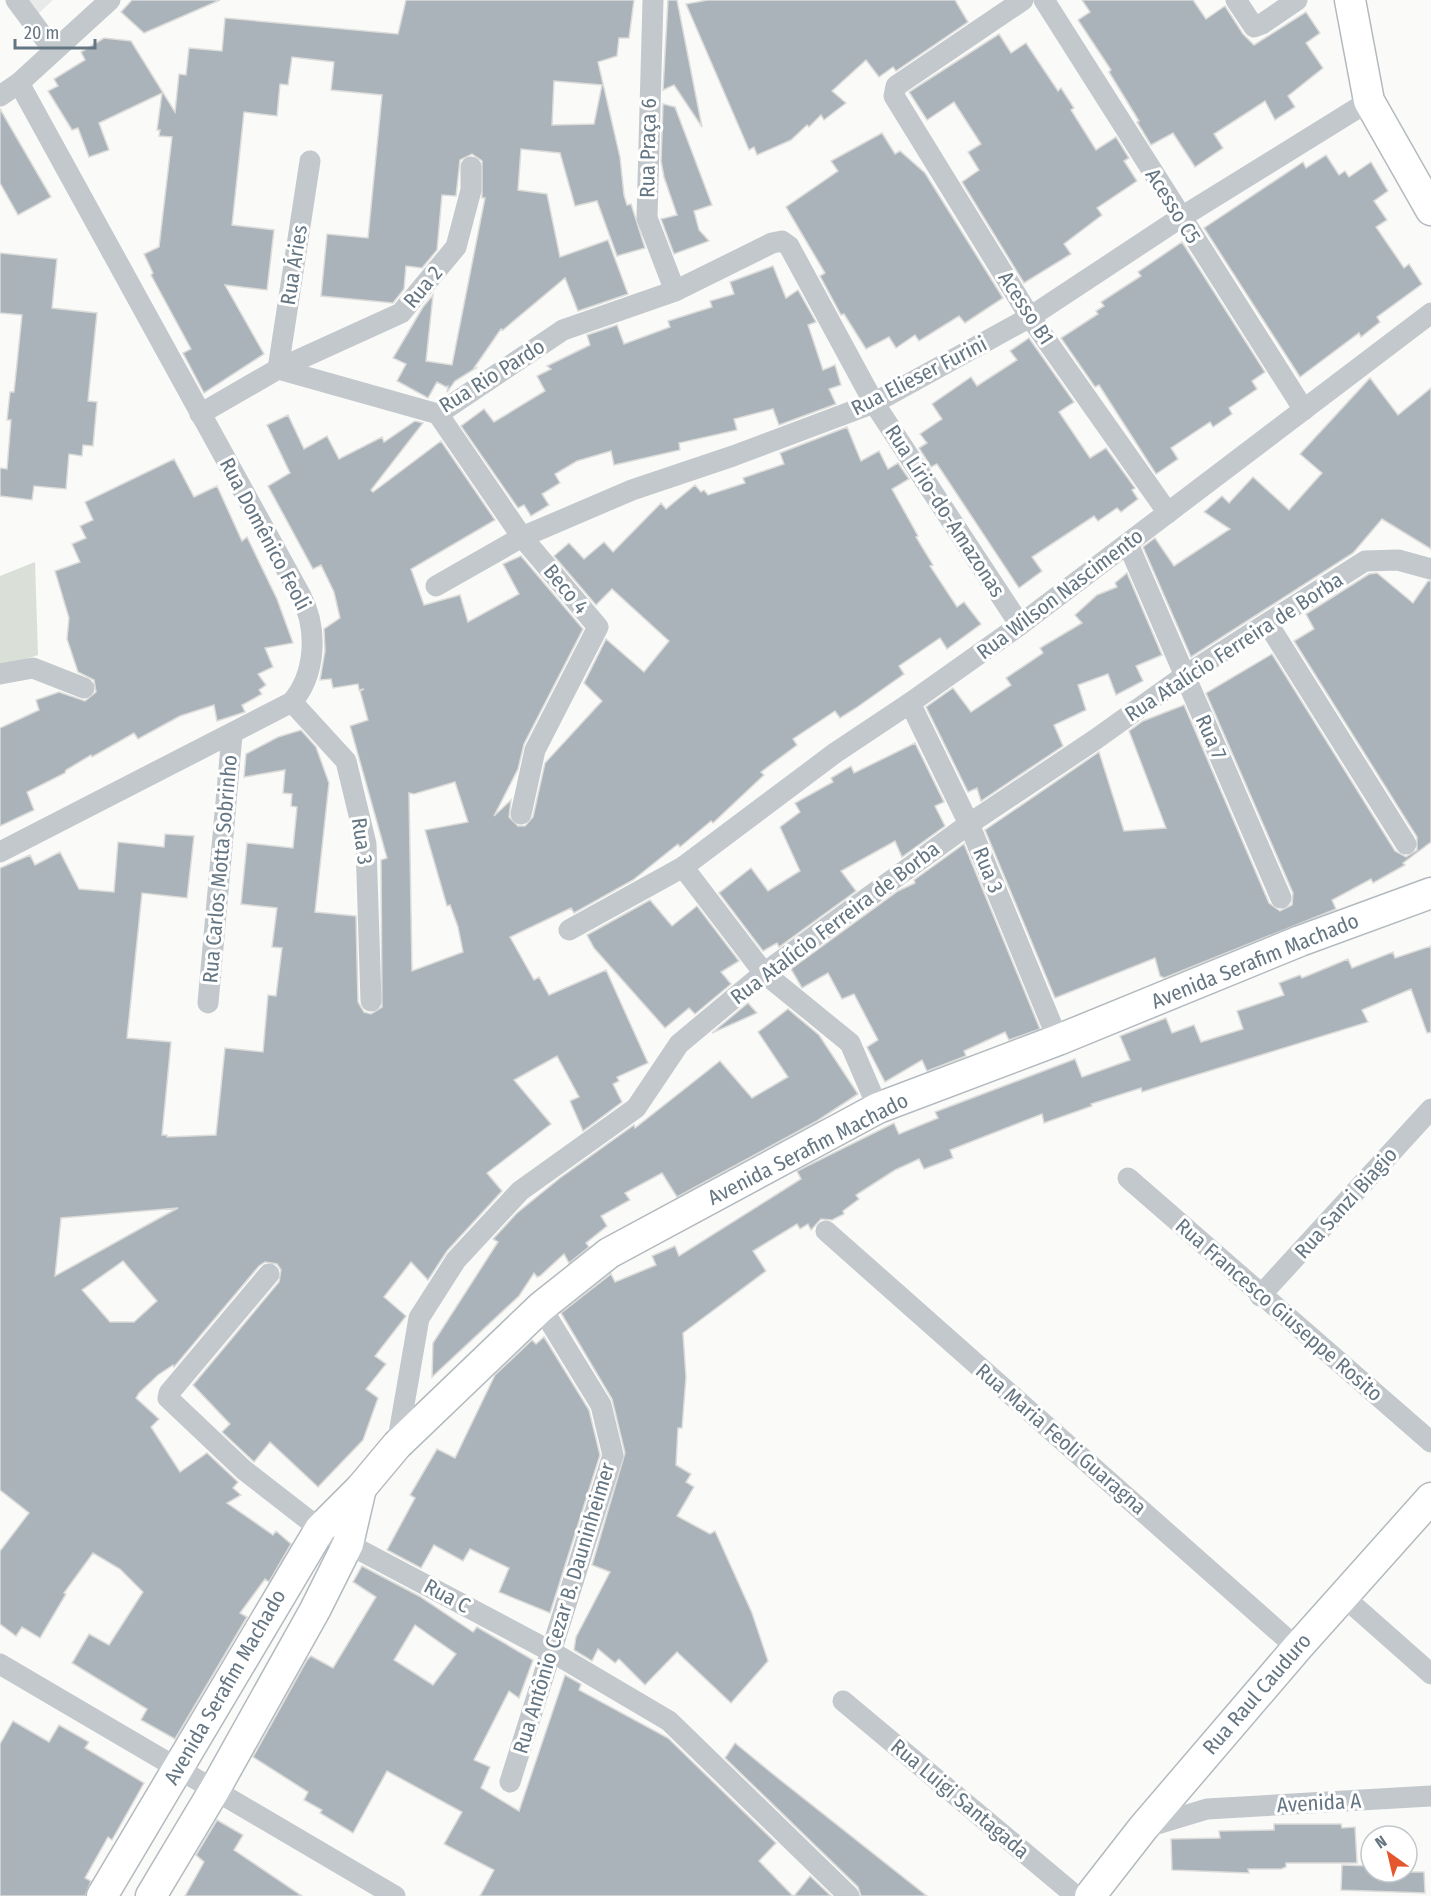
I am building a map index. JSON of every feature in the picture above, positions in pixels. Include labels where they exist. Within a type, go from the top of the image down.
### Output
[{"type":"street","points":[[16,0],[54,51]]},
{"type":"street","points":[[0,96],[20,83],[110,0]]},
{"type":"street","name":"Rua Praça 6","points":[[653,0],[647,218],[675,291]]},
{"type":"street","name":"Acesso B1","points":[[1023,0],[896,86],[894,96],[1030,317],[1168,513]]},
{"type":"street","name":"Acesso C5","points":[[1044,0],[1180,218],[1304,410]]},
{"type":"street","points":[[1236,0],[1254,27],[1297,0]]},
{"type":"street","points":[[1350,0],[1369,101],[1431,210]]},
{"type":"street","name":"Rua Domênico Feoli","points":[[0,852],[232,735],[292,702],[303,690],[310,674],[310,614],[20,83]]},
{"type":"street","name":"Rua Elieser Furini","points":[[436,586],[522,537],[632,490],[733,456],[874,403],[1030,317],[1180,218],[1369,101]]},
{"type":"street","name":"Rua Áries","points":[[278,369],[310,161]]},
{"type":"street","name":"Rua 2","points":[[278,369],[401,313],[456,247],[471,190],[471,167]]},
{"type":"street","name":"Rua Rio Pardo","points":[[278,369],[438,414],[563,330],[675,291],[772,243],[782,242]]},
{"type":"street","name":"Rua Lírio-do-Amazonas","points":[[782,242],[789,246],[874,403],[1020,625]]},
{"type":"street","name":"Rua Wilson Nascimento","points":[[569,930],[683,867],[835,753],[910,704],[1020,625],[1431,313]]},
{"type":"street","points":[[200,414],[278,369]]},
{"type":"street","name":"Beco 4","points":[[438,414],[522,537],[598,627],[535,750],[521,814]]},
{"type":"street","name":"Rua 7","points":[[1128,543],[1281,897]]},
{"type":"street","name":"Rua Atalício Ferreira de Borba","points":[[397,1446],[419,1318],[456,1260],[520,1191],[636,1108],[679,1044],[764,973],[969,824],[1096,739],[1184,676],[1365,561],[1398,560],[1431,569]]},
{"type":"street","points":[[1268,624],[1406,844]]},
{"type":"street","points":[[0,674],[33,668],[84,688]]},
{"type":"street","name":"Rua 3","points":[[292,702],[346,761],[366,844],[371,1001]]},
{"type":"street","name":"Rua 3","points":[[910,704],[969,824],[1058,1040]]},
{"type":"street","name":"Rua Carlos Motta Sobrinho","points":[[208,1002],[232,735]]},
{"type":"street","points":[[683,867],[764,973],[850,1042],[878,1108]]},
{"type":"street","name":"Avenida Serafim Machado","points":[[102,1896],[321,1529],[362,1488],[397,1446],[541,1307],[609,1253],[878,1108],[1058,1040],[1300,941],[1431,893]]},
{"type":"street","name":"Rua Sanzi Biagio","points":[[1260,1296],[1431,1109]]},
{"type":"street","name":"Rua Francesco Giuseppe Rosito","points":[[1128,1178],[1260,1296],[1431,1442]]},
{"type":"street","name":"Rua Maria Feoli Guaragna","points":[[826,1231],[1297,1648]]},
{"type":"street","name":"Rua C","points":[[268,1274],[172,1388],[168,1398],[244,1470],[321,1529],[552,1652],[669,1721],[849,1896]]},
{"type":"street","name":"Rua Antônio Cezar B. Dauninheimer","points":[[510,1782],[613,1455],[601,1405],[541,1307]]},
{"type":"street","name":"Avenida Serafim Machado","points":[[151,1896],[215,1789],[348,1544],[362,1488]]},
{"type":"street","name":"Rua Raul Cauduro","points":[[1090,1896],[1176,1788],[1431,1498]]},
{"type":"street","points":[[1344,1597],[1431,1674]]},
{"type":"street","points":[[0,1664],[395,1896]]},
{"type":"street","name":"Rua Luigi Santagada","points":[[843,1701],[1076,1896]]},
{"type":"street","points":[[1176,1788],[1207,1809]]},
{"type":"street","name":"Avenida A","points":[[1143,1828],[1207,1809],[1431,1796]]},
{"type":"shaded area","points":[[26,0],[53,0],[37,15]]},
{"type":"shaded area","points":[[35,562],[38,655],[0,667],[0,576]]},
{"type":"building","points":[[132,0],[220,0],[144,33],[121,12]]},
{"type":"building","points":[[406,0],[634,0],[629,38],[619,38],[617,56],[598,62],[620,157],[624,195],[627,205],[631,204],[645,248],[617,256],[597,201],[575,206],[560,153],[521,149],[518,190],[547,194],[560,257],[608,240],[628,294],[578,311],[565,278],[503,330],[501,329],[474,368],[476,368],[455,381],[447,392],[448,386],[437,382],[428,398],[397,381],[406,364],[393,358],[423,307],[433,295],[426,361],[452,365],[485,198],[482,198],[482,161],[472,154],[460,160],[456,196],[442,195],[437,250],[422,268],[406,266],[404,289],[393,303],[321,296],[327,234],[368,238],[382,95],[331,90],[334,62],[292,57],[288,85],[280,84],[277,116],[244,112],[232,225],[274,230],[267,290],[225,285],[264,354],[204,393],[183,353],[191,349],[151,275],[153,273],[144,254],[159,247],[172,137],[159,136],[160,130],[157,130],[162,93],[99,123],[109,150],[89,157],[78,128],[72,130],[48,91],[58,86],[54,79],[85,60],[81,52],[104,38],[131,41],[175,112],[179,74],[186,75],[189,48],[222,51],[225,18],[398,34]],"holes":[[[554,81],[602,85],[594,124],[552,125]]]},
{"type":"building","points":[[668,0],[677,0],[702,127],[674,85],[663,90]]},
{"type":"building","points":[[708,0],[955,0],[968,22],[896,71],[893,67],[879,77],[866,60],[832,91],[846,103],[824,120],[821,115],[791,140],[757,155],[754,147],[749,150],[686,4]]},
{"type":"building","points":[[1082,0],[1193,0],[1206,19],[1225,6],[1243,34],[1254,45],[1306,12],[1320,33],[1306,43],[1323,68],[1288,96],[1295,107],[1275,120],[1265,101],[1214,134],[1223,148],[1195,167],[1173,133],[1151,145],[1109,72],[1111,70],[1078,20],[1090,12]]},
{"type":"building","points":[[999,34],[1011,53],[1026,43],[1058,91],[1061,88],[1074,108],[1071,110],[1096,150],[1116,137],[1129,158],[1124,161],[1137,181],[1097,208],[1102,215],[1064,244],[1071,254],[1024,283],[962,182],[979,170],[968,152],[981,144],[954,102],[927,120],[909,92]]},
{"type":"building","points":[[663,104],[675,107],[712,205],[694,211],[699,230],[709,241],[674,254],[661,219],[677,215],[661,161]]},
{"type":"building","points":[[0,109],[51,197],[18,215],[0,183]]},
{"type":"building","points":[[882,133],[895,154],[900,151],[925,173],[1003,298],[965,323],[959,316],[919,341],[915,335],[896,348],[889,337],[866,349],[844,314],[841,315],[820,276],[825,273],[786,207],[838,171],[831,161]]},
{"type":"building","points":[[1326,155],[1339,175],[1345,171],[1349,177],[1371,162],[1388,191],[1374,201],[1387,220],[1376,227],[1404,268],[1409,264],[1422,284],[1377,317],[1380,322],[1361,337],[1359,333],[1300,377],[1204,228],[1303,162],[1306,168]]},
{"type":"building","points":[[1182,242],[1265,372],[1252,381],[1257,389],[1229,408],[1232,414],[1213,427],[1210,422],[1171,448],[1178,459],[1156,474],[1099,385],[1095,387],[1061,338],[1098,314],[1096,311],[1104,306],[1101,302],[1141,276],[1138,272]]},
{"type":"building","points":[[0,253],[57,259],[52,308],[97,313],[88,401],[97,402],[93,446],[83,445],[82,456],[69,454],[66,489],[34,486],[32,500],[0,496],[0,468],[7,469],[11,420],[7,420],[10,392],[14,392],[22,315],[0,313]]},
{"type":"building","points":[[773,266],[786,298],[798,290],[816,322],[808,325],[823,370],[835,365],[841,385],[829,389],[836,404],[779,425],[773,409],[734,419],[737,430],[679,443],[680,450],[614,465],[611,451],[577,461],[555,474],[560,483],[542,494],[549,505],[531,516],[524,505],[518,508],[461,426],[484,409],[494,422],[545,391],[537,376],[551,369],[547,366],[590,345],[587,335],[617,325],[624,344],[670,327],[668,321],[712,307],[710,301],[734,294],[730,282]]},
{"type":"building","points":[[1029,338],[1074,402],[1059,412],[1090,458],[1106,448],[1135,488],[1132,490],[1138,499],[1121,512],[1117,508],[1098,521],[1094,516],[1032,557],[1042,571],[1019,588],[937,464],[931,467],[919,448],[927,443],[920,434],[942,419],[932,404],[971,377],[977,386],[1017,360],[1010,351]]},
{"type":"building","points":[[1370,378],[1398,415],[1431,388],[1431,549],[1382,519],[1353,553],[1191,657],[1143,547],[1155,538],[1174,566],[1230,529],[1204,512],[1222,496],[1229,503],[1253,477],[1289,510],[1322,473],[1300,454]]},
{"type":"building","points":[[288,415],[304,449],[327,436],[339,459],[382,437],[384,442],[415,421],[423,423],[371,490],[373,492],[441,441],[495,520],[411,569],[424,605],[460,595],[468,622],[519,594],[503,564],[521,556],[583,629],[524,744],[518,769],[494,816],[511,800],[509,817],[518,826],[525,826],[533,817],[545,763],[602,701],[584,683],[606,639],[644,672],[669,641],[612,589],[596,605],[554,556],[569,543],[584,559],[604,542],[613,552],[661,503],[666,509],[695,485],[701,492],[704,490],[708,495],[745,483],[743,478],[784,464],[780,453],[847,427],[861,461],[879,451],[888,469],[898,463],[909,479],[892,489],[933,565],[930,566],[957,607],[964,602],[981,624],[947,649],[940,638],[899,666],[904,674],[856,708],[840,718],[835,711],[793,739],[797,745],[761,772],[764,775],[713,823],[711,821],[680,847],[678,844],[633,880],[574,913],[571,908],[510,937],[534,980],[539,977],[549,995],[606,970],[648,1063],[617,1077],[619,1081],[613,1084],[622,1102],[583,1131],[570,1101],[579,1097],[557,1056],[514,1080],[551,1124],[487,1173],[502,1191],[447,1251],[428,1280],[411,1262],[384,1297],[406,1316],[375,1356],[386,1364],[366,1389],[378,1398],[363,1440],[318,1487],[270,1442],[254,1462],[222,1432],[230,1424],[193,1385],[279,1282],[281,1270],[277,1264],[265,1262],[259,1266],[174,1367],[173,1365],[158,1375],[139,1393],[136,1398],[159,1419],[151,1427],[180,1472],[207,1453],[238,1482],[233,1488],[241,1495],[227,1503],[273,1535],[276,1531],[291,1544],[269,1582],[265,1579],[240,1613],[247,1617],[175,1739],[141,1720],[147,1709],[72,1663],[89,1634],[109,1645],[143,1592],[120,1569],[93,1553],[64,1593],[66,1594],[40,1638],[22,1627],[16,1636],[0,1624],[0,1551],[29,1513],[0,1490],[0,868],[30,855],[35,865],[60,852],[79,889],[114,892],[118,842],[164,847],[165,834],[194,836],[187,898],[142,893],[127,1038],[171,1042],[162,1135],[167,1135],[167,1137],[216,1135],[225,1048],[263,1052],[268,995],[276,996],[282,948],[272,947],[277,908],[241,904],[247,843],[293,848],[297,807],[291,806],[292,794],[283,793],[285,770],[244,777],[246,754],[278,737],[301,730],[316,747],[329,783],[315,912],[356,916],[358,1002],[364,1012],[371,1014],[382,1007],[381,860],[387,858],[350,726],[368,720],[360,691],[364,689],[359,690],[358,684],[333,688],[331,679],[320,680],[325,651],[324,629],[340,618],[334,592],[321,565],[313,569],[268,486],[290,473],[267,425]],"holes":[[[455,782],[468,822],[425,830],[447,906],[450,905],[458,927],[463,952],[412,971],[409,793],[414,794]],[[178,1208],[55,1276],[61,1218]],[[123,1261],[157,1301],[134,1322],[110,1322],[82,1290]]]},
{"type":"building","points":[[174,459],[194,497],[217,486],[242,541],[247,537],[277,599],[293,643],[265,648],[273,667],[258,674],[266,685],[259,690],[262,694],[242,705],[245,712],[217,721],[214,705],[180,716],[138,739],[134,733],[27,792],[34,810],[0,826],[0,728],[39,710],[36,700],[59,692],[85,701],[96,692],[94,680],[78,672],[67,639],[69,618],[55,571],[80,562],[72,544],[86,538],[80,526],[93,520],[85,502]]},
{"type":"building","points":[[1127,573],[1162,655],[1136,666],[1143,681],[1116,695],[1108,674],[1078,685],[1086,710],[1054,725],[1063,746],[981,801],[977,788],[968,792],[926,707],[953,688],[971,712],[1011,685],[1006,678],[1043,653],[1040,648],[1082,623],[1075,615],[1097,595],[1117,587],[1115,583]]},
{"type":"building","points":[[1377,573],[1413,603],[1428,581],[1431,581],[1431,842],[1403,863],[1405,865],[1373,883],[1371,879],[1332,900],[1336,909],[1164,978],[1160,976],[1155,958],[1055,998],[985,830],[1099,752],[1124,831],[1166,828],[1129,731],[1143,721],[1184,705],[1269,903],[1280,911],[1292,905],[1293,893],[1206,693],[1272,654],[1395,851],[1406,857],[1417,850],[1417,837],[1294,641],[1314,629],[1306,614],[1369,574]]},
{"type":"building","points":[[915,743],[944,802],[935,806],[945,826],[902,857],[895,841],[841,871],[856,891],[779,947],[777,943],[763,951],[719,893],[751,868],[768,891],[800,871],[780,827],[800,812],[795,803],[833,782],[831,778],[851,766],[854,773]]},
{"type":"building","points":[[964,844],[1040,1029],[1009,1040],[1005,1032],[964,1051],[966,1056],[927,1071],[922,1060],[885,1082],[867,1047],[878,1040],[854,994],[842,999],[828,973],[802,988],[791,969],[898,891],[915,883],[914,880]]},
{"type":"building","points":[[650,900],[672,926],[697,906],[739,961],[721,972],[731,984],[695,1014],[689,1008],[665,1028],[594,948],[587,935]]},
{"type":"building","points":[[1431,946],[1431,1032],[1427,1033],[1411,989],[1362,1010],[1368,1022],[1142,1092],[1141,1088],[1091,1104],[1092,1106],[1044,1123],[1042,1114],[950,1150],[953,1158],[924,1169],[919,1159],[895,1170],[856,1195],[859,1199],[843,1211],[844,1214],[832,1220],[821,1219],[811,1230],[808,1224],[800,1229],[797,1224],[753,1251],[766,1271],[683,1333],[686,1377],[682,1428],[678,1428],[676,1465],[691,1474],[686,1482],[694,1487],[677,1516],[710,1534],[715,1531],[752,1613],[768,1661],[731,1703],[677,1652],[645,1685],[619,1659],[615,1663],[598,1649],[592,1661],[574,1650],[576,1637],[610,1572],[592,1565],[625,1453],[612,1399],[561,1313],[611,1274],[615,1282],[656,1265],[652,1256],[675,1246],[679,1256],[801,1179],[797,1171],[894,1123],[899,1134],[938,1118],[935,1112],[1075,1059],[1082,1077],[1130,1060],[1120,1036],[1166,1018],[1172,1033],[1194,1025],[1201,1042],[1243,1029],[1237,1011],[1284,995],[1279,983],[1300,975],[1302,978],[1348,959],[1352,968],[1393,952],[1395,958]]},
{"type":"building","points":[[748,1003],[757,1013],[712,1033]]},
{"type":"building","points":[[788,1009],[819,1035],[858,1094],[817,1121],[677,1197],[662,1173],[625,1193],[630,1200],[601,1216],[607,1226],[586,1243],[589,1247],[569,1263],[564,1254],[540,1276],[537,1277],[534,1273],[519,1296],[432,1377],[433,1343],[498,1242],[493,1239],[517,1213],[560,1178],[634,1125],[635,1128],[720,1061],[752,1098],[788,1077],[758,1032]]},
{"type":"building","points":[[544,1337],[589,1410],[600,1455],[550,1613],[499,1592],[509,1568],[470,1549],[463,1561],[434,1545],[421,1568],[387,1550],[415,1498],[410,1495],[437,1449],[455,1458],[495,1375],[532,1340],[536,1344]]},
{"type":"building","points":[[362,1566],[419,1596],[473,1632],[477,1627],[533,1660],[519,1698],[509,1691],[474,1760],[490,1767],[481,1788],[519,1811],[565,1675],[581,1684],[579,1690],[668,1738],[776,1843],[759,1861],[793,1896],[480,1896],[494,1870],[444,1844],[462,1812],[387,1771],[353,1833],[320,1813],[322,1810],[304,1800],[308,1792],[253,1757],[307,1660],[311,1656],[333,1668],[376,1597],[353,1582]],"holes":[[[415,1625],[456,1654],[433,1685],[394,1660]]]},
{"type":"building","points":[[13,1721],[49,1742],[59,1725],[89,1742],[85,1748],[144,1783],[112,1840],[108,1837],[85,1878],[91,1881],[85,1896],[0,1896],[0,1744]]},
{"type":"building","points":[[735,1743],[927,1896],[861,1896],[858,1887],[725,1758]]},
{"type":"building","points":[[217,1820],[243,1835],[234,1850],[302,1896],[185,1896],[204,1862],[196,1855]]},
{"type":"building","points":[[1274,1824],[1341,1824],[1342,1828],[1355,1827],[1357,1863],[1286,1863],[1286,1867],[1281,1869],[1248,1869],[1249,1873],[1172,1870],[1171,1839],[1220,1838],[1219,1831],[1274,1830]]},
{"type":"building","points":[[1342,1865],[1359,1866],[1359,1884],[1419,1884],[1419,1872],[1424,1872],[1425,1893],[1341,1890]]},
{"type":"building","points":[[810,1876],[831,1896],[794,1896]]}]
